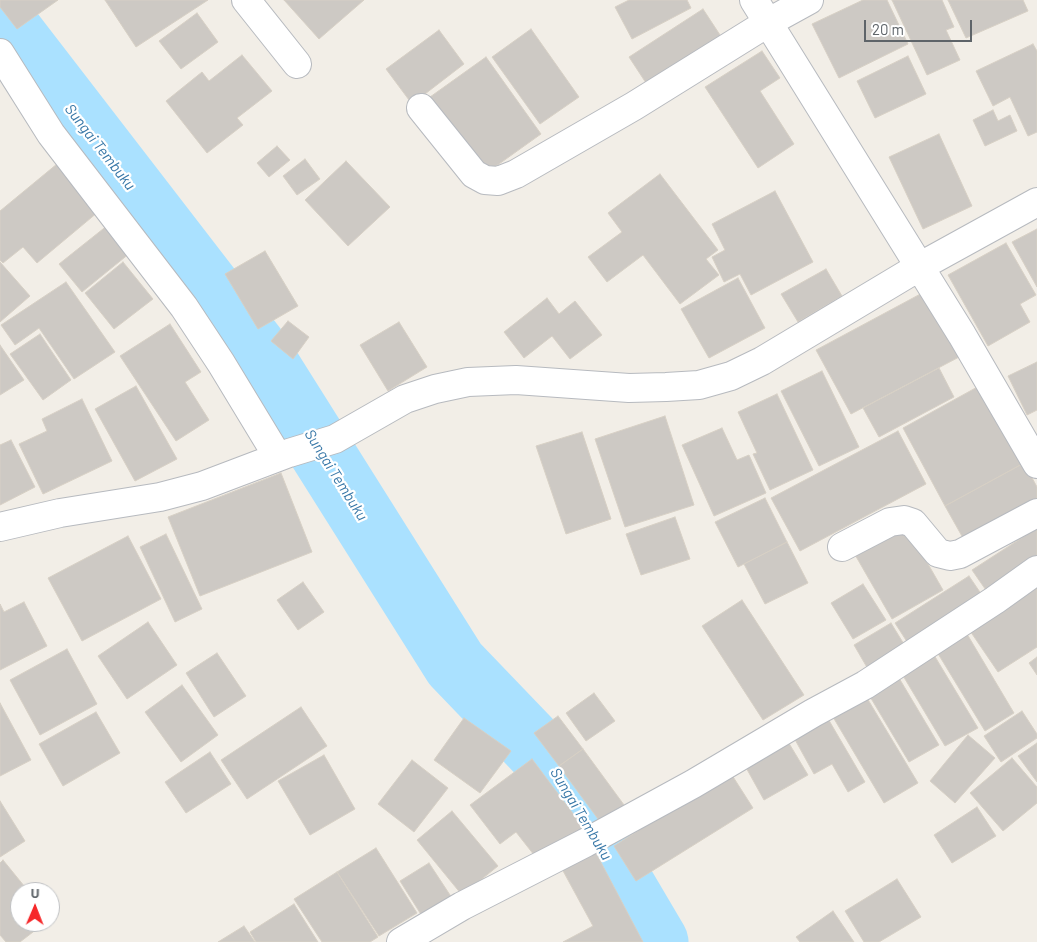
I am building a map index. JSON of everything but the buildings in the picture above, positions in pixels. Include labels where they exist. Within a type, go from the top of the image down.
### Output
[{"type":"street","points":[[246,0],[297,64]]},
{"type":"street","points":[[754,0],[962,335],[1037,464]]},
{"type":"street","points":[[421,108],[474,174],[485,180],[498,180],[516,174],[634,106],[769,22],[809,0]]},
{"type":"street","points":[[0,53],[51,134],[184,307],[284,456]]},
{"type":"street","points":[[0,527],[60,513],[160,497],[202,486],[335,439],[405,399],[435,388],[468,382],[516,380],[629,388],[666,387],[699,385],[731,376],[762,361],[919,267],[1037,202]]},
{"type":"street","points":[[842,547],[890,522],[904,520],[913,523],[938,553],[950,556],[960,554],[1037,512]]},
{"type":"street","points":[[402,942],[462,906],[585,843],[865,685],[995,600],[1037,570]]},
{"type":"waterway","name":"Sungai Tembuku","points":[[0,18],[263,359],[455,664],[551,764],[656,942]]}]
